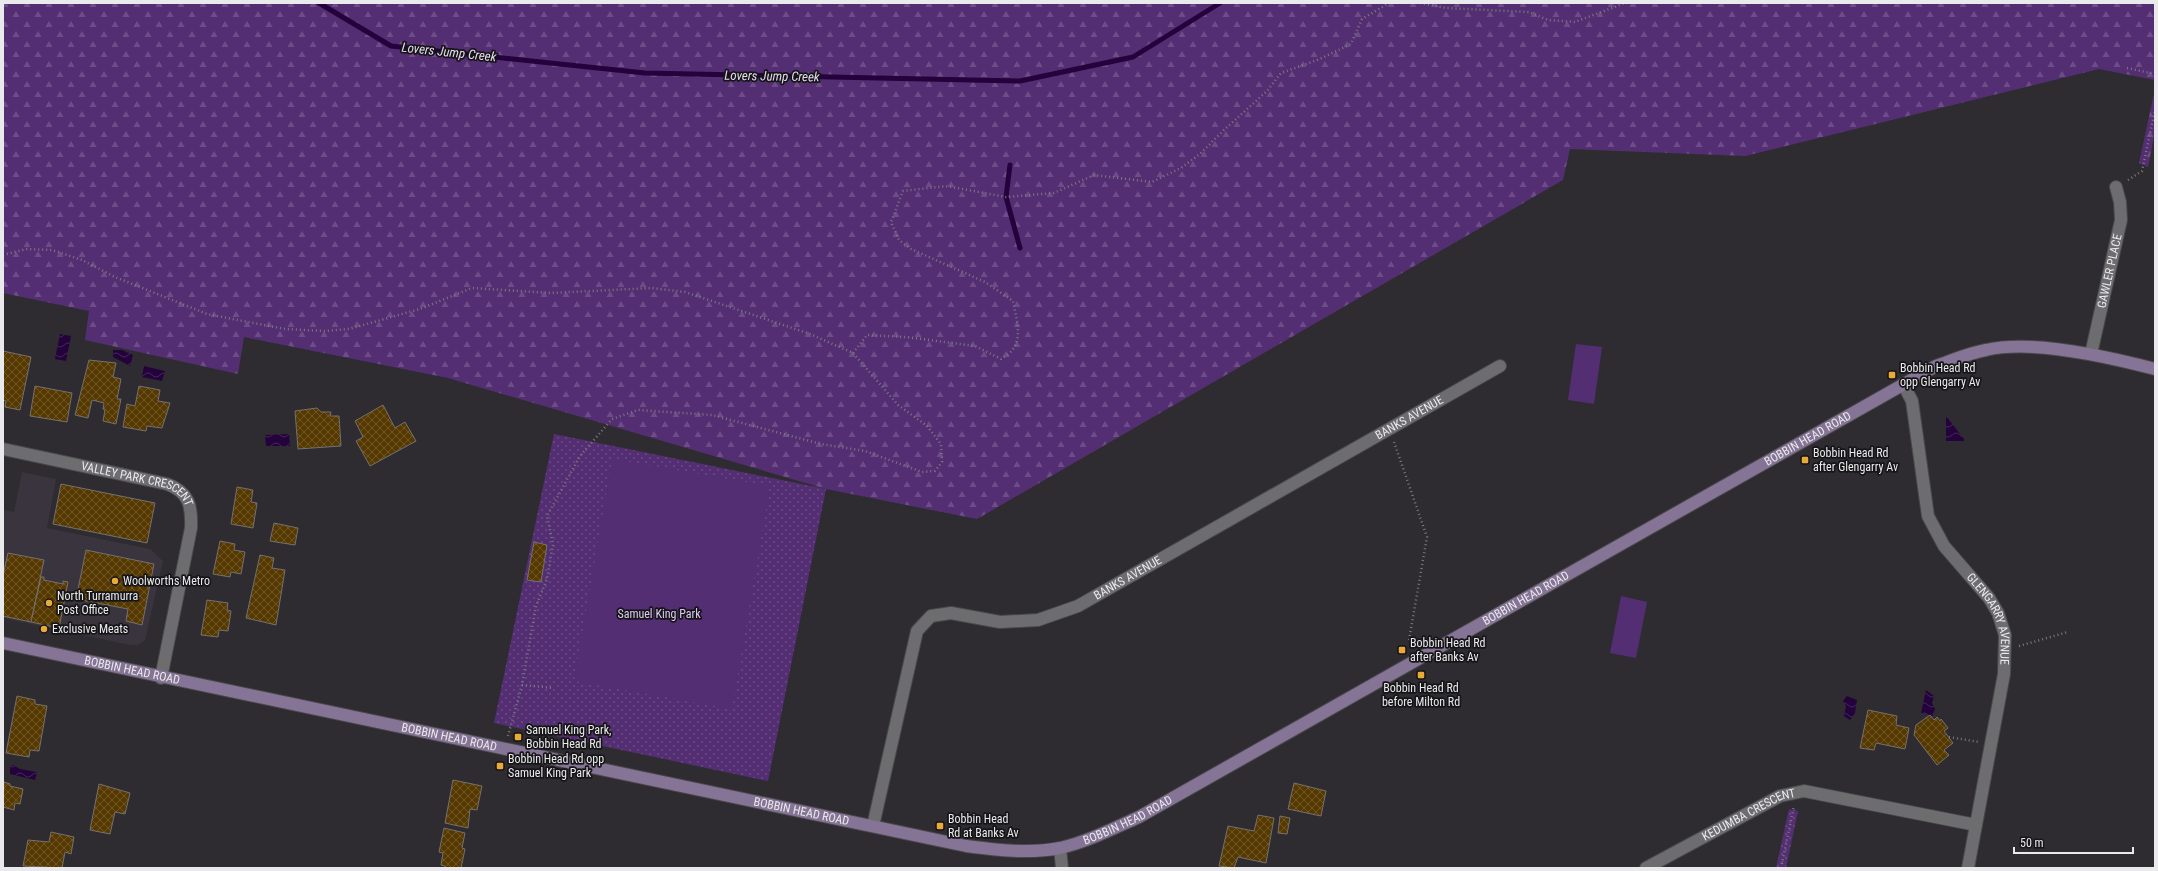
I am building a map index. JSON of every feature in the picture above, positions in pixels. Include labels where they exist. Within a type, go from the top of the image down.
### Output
[{"type":"main road","name":"BOBBIN HEAD ROAD","points":[[3,644],[966,846],[1028,851],[1060,848],[1103,833],[1140,817],[1936,366],[1987,349],[2043,348],[2091,354],[2155,370]]},
{"type":"street","name":"GAWLER PLACE","points":[[2091,354],[2121,220],[2120,202],[2116,187]]},
{"type":"street","name":"BANKS AVENUE","points":[[873,826],[917,631],[931,616],[951,613],[1000,622],[1038,620],[1078,606],[1390,430],[1500,366]]},
{"type":"street","name":"GLENGARRY AVENUE","points":[[1903,384],[1912,401],[1928,516],[1944,546],[1987,596],[1998,613],[2006,635],[2004,674],[1968,868]]},
{"type":"street","name":"VALLEY PARK CRESCENT","points":[[3,449],[167,484],[179,488],[188,500],[192,514],[191,528],[161,678]]},
{"type":"street","name":"KEDUMBA CRESCENT","points":[[1646,868],[1780,796],[1804,791],[1976,825]]},
{"type":"street","points":[[1060,848],[1062,868]]},
{"type":"path","points":[[853,353],[867,335],[906,337],[975,346],[1001,358],[1010,354],[1019,336],[1013,301],[985,282],[911,249],[898,240],[891,222],[903,191],[946,186],[1006,197],[1054,193],[1094,175],[1152,182],[1181,168],[1200,154],[1224,130],[1267,92],[1281,73],[1320,59],[1351,44],[1362,19],[1389,3]]},
{"type":"path","points":[[1420,3],[1446,8],[1529,12],[1548,20],[1575,22],[1626,3]]},
{"type":"path","points":[[2127,68],[2155,74]]},
{"type":"path","points":[[2116,187],[2142,171],[2155,110]]},
{"type":"path","points":[[3,255],[26,249],[52,250],[82,260],[114,277],[207,314],[285,329],[324,331],[349,329],[420,309],[472,288],[551,293],[652,288],[685,292],[810,334],[853,353],[898,405],[927,426],[941,444],[942,462],[935,471],[922,472],[865,452],[821,444],[712,415],[638,410],[612,418],[580,456],[547,516],[553,544],[546,578],[536,606],[522,685],[505,750]]},
{"type":"path","points":[[1390,430],[1427,537],[1409,640]]},
{"type":"path","points":[[2005,650],[2068,632]]},
{"type":"path","points":[[522,685],[554,688]]},
{"type":"path","points":[[1949,737],[1991,744]]},
{"type":"path","points":[[1780,868],[1797,793]]},
{"type":"shaded area","points":[[22,472],[56,479],[47,528],[150,549],[163,561],[145,640],[138,645],[130,645],[3,618],[3,510],[14,512]]},
{"type":"green space","points":[[3,3],[2155,3],[2155,80],[2099,69],[1745,156],[1570,149],[1563,180],[977,519],[826,489],[448,378],[244,337],[238,374],[85,340],[89,311],[3,293]]},
{"type":"green space","points":[[2155,89],[2155,131],[2148,167],[2139,163]]},
{"type":"green space","points":[[1576,344],[1602,347],[1594,404],[1568,400]]},
{"type":"green space","name":"Samuel King Park","points":[[554,434],[826,489],[768,781],[494,723]]},
{"type":"green space","points":[[612,459],[770,486],[732,709],[574,681]]},
{"type":"green space","points":[[1621,596],[1647,602],[1636,658],[1610,653]]},
{"type":"green space","points":[[1789,809],[1798,811],[1786,868],[1776,868]]},
{"type":"water","points":[[60,334],[71,336],[66,361],[55,359]]},
{"type":"water","points":[[113,350],[122,350],[133,355],[130,366],[113,357]]},
{"type":"water","points":[[144,366],[165,371],[162,381],[142,377]]},
{"type":"water","points":[[1946,416],[1964,439],[1964,441],[1946,441]]},
{"type":"water","points":[[289,434],[290,446],[266,446],[265,435]]},
{"type":"water","points":[[1926,690],[1934,696],[1932,703],[1935,709],[1932,716],[1921,713]]},
{"type":"water","points":[[1847,696],[1857,700],[1855,713],[1850,720],[1844,716],[1846,706],[1843,701]]},
{"type":"water","points":[[13,765],[20,769],[37,772],[35,780],[10,774],[10,767]]},
{"type":"building","points":[[3,351],[31,357],[20,410],[5,407],[6,401],[3,400]]},
{"type":"building","points":[[89,360],[116,363],[113,377],[121,379],[117,399],[121,399],[116,424],[103,421],[105,410],[103,409],[104,403],[92,400],[88,418],[75,415]]},
{"type":"building","points":[[35,386],[72,393],[67,422],[30,416]]},
{"type":"building","points":[[139,386],[160,390],[158,401],[170,403],[162,428],[147,426],[146,431],[123,427],[127,404],[135,406]]},
{"type":"building","points":[[383,405],[395,428],[405,422],[416,441],[370,466],[356,441],[363,437],[355,421]]},
{"type":"building","points":[[317,408],[321,412],[331,412],[330,416],[339,416],[341,446],[298,449],[295,411]]},
{"type":"building","points":[[61,484],[155,503],[147,543],[53,524]]},
{"type":"building","points":[[237,487],[253,490],[251,502],[257,503],[253,528],[231,524]]},
{"type":"building","points":[[274,523],[298,528],[295,545],[270,541]]},
{"type":"building","points":[[220,541],[235,544],[234,550],[245,552],[241,574],[231,572],[230,577],[213,574]]},
{"type":"building","points":[[534,542],[547,545],[541,582],[527,580]]},
{"type":"building","name":"Woolworths Metro","points":[[86,550],[154,564],[142,625],[126,621],[128,609],[76,599]]},
{"type":"building","points":[[8,553],[44,560],[31,622],[3,616],[3,575]]},
{"type":"building","points":[[260,555],[274,558],[272,568],[285,570],[276,625],[246,618]]},
{"type":"building","name":"North Turramurra Post Office","points":[[41,577],[44,577],[44,580],[63,584],[63,581],[68,582],[59,628],[31,622]]},
{"type":"building","points":[[207,600],[228,603],[227,610],[231,611],[228,631],[219,630],[218,637],[201,635]]},
{"type":"building","points":[[17,696],[35,700],[35,704],[47,706],[39,751],[30,750],[29,757],[6,753]]},
{"type":"building","points":[[1868,710],[1897,716],[1896,725],[1909,728],[1905,749],[1876,743],[1874,750],[1860,748]]},
{"type":"building","points":[[1930,715],[1934,720],[1937,717],[1940,721],[1941,719],[1948,728],[1944,731],[1953,743],[1944,750],[1949,755],[1937,765],[1914,735],[1916,725]]},
{"type":"building","points":[[453,780],[482,786],[477,810],[470,809],[468,828],[445,823]]},
{"type":"building","points":[[4,782],[10,784],[10,786],[23,789],[20,804],[15,803],[14,810],[3,807]]},
{"type":"building","points":[[1294,783],[1326,791],[1321,816],[1288,809]]},
{"type":"building","points":[[99,784],[130,793],[125,814],[115,812],[110,834],[90,830]]},
{"type":"building","points":[[1258,815],[1274,818],[1266,863],[1238,857],[1234,868],[1219,866],[1228,826],[1254,831]]},
{"type":"building","points":[[1280,816],[1290,818],[1287,834],[1278,833]]},
{"type":"building","points":[[444,828],[465,833],[462,848],[465,849],[461,868],[445,868],[445,866],[441,865],[443,853],[439,852]]},
{"type":"building","points":[[51,832],[74,837],[71,854],[65,852],[62,868],[23,866],[28,840],[49,842]]},
{"type":"waterway","name":"Lovers Jump Creek","points":[[319,3],[391,46],[645,73],[1020,81],[1133,57],[1220,3]]},
{"type":"waterway","points":[[1010,165],[1006,197],[1020,248]]},
{"type":"place","name":"Bobbin Head Rd opp Glengarry Av","points":[[1892,375]]},
{"type":"place","name":"Bobbin Head Rd after Glengarry Av","points":[[1805,460]]},
{"type":"place","name":"Woolworths Metro","points":[[115,581]]},
{"type":"place","name":"North Turramurra Post Office","points":[[49,603]]},
{"type":"place","name":"Exclusive Meats","points":[[44,629]]},
{"type":"place","name":"Bobbin Head Rd after Banks Av","points":[[1402,650]]},
{"type":"place","name":"Bobbin Head Rd before Milton Rd","points":[[1421,675]]},
{"type":"place","name":"Samuel King Park, Bobbin Head Rd","points":[[518,737]]},
{"type":"place","name":"Bobbin Head Rd opp Samuel King Park","points":[[500,766]]},
{"type":"place","name":"Bobbin Head Rd at Banks Av","points":[[940,826]]}]
